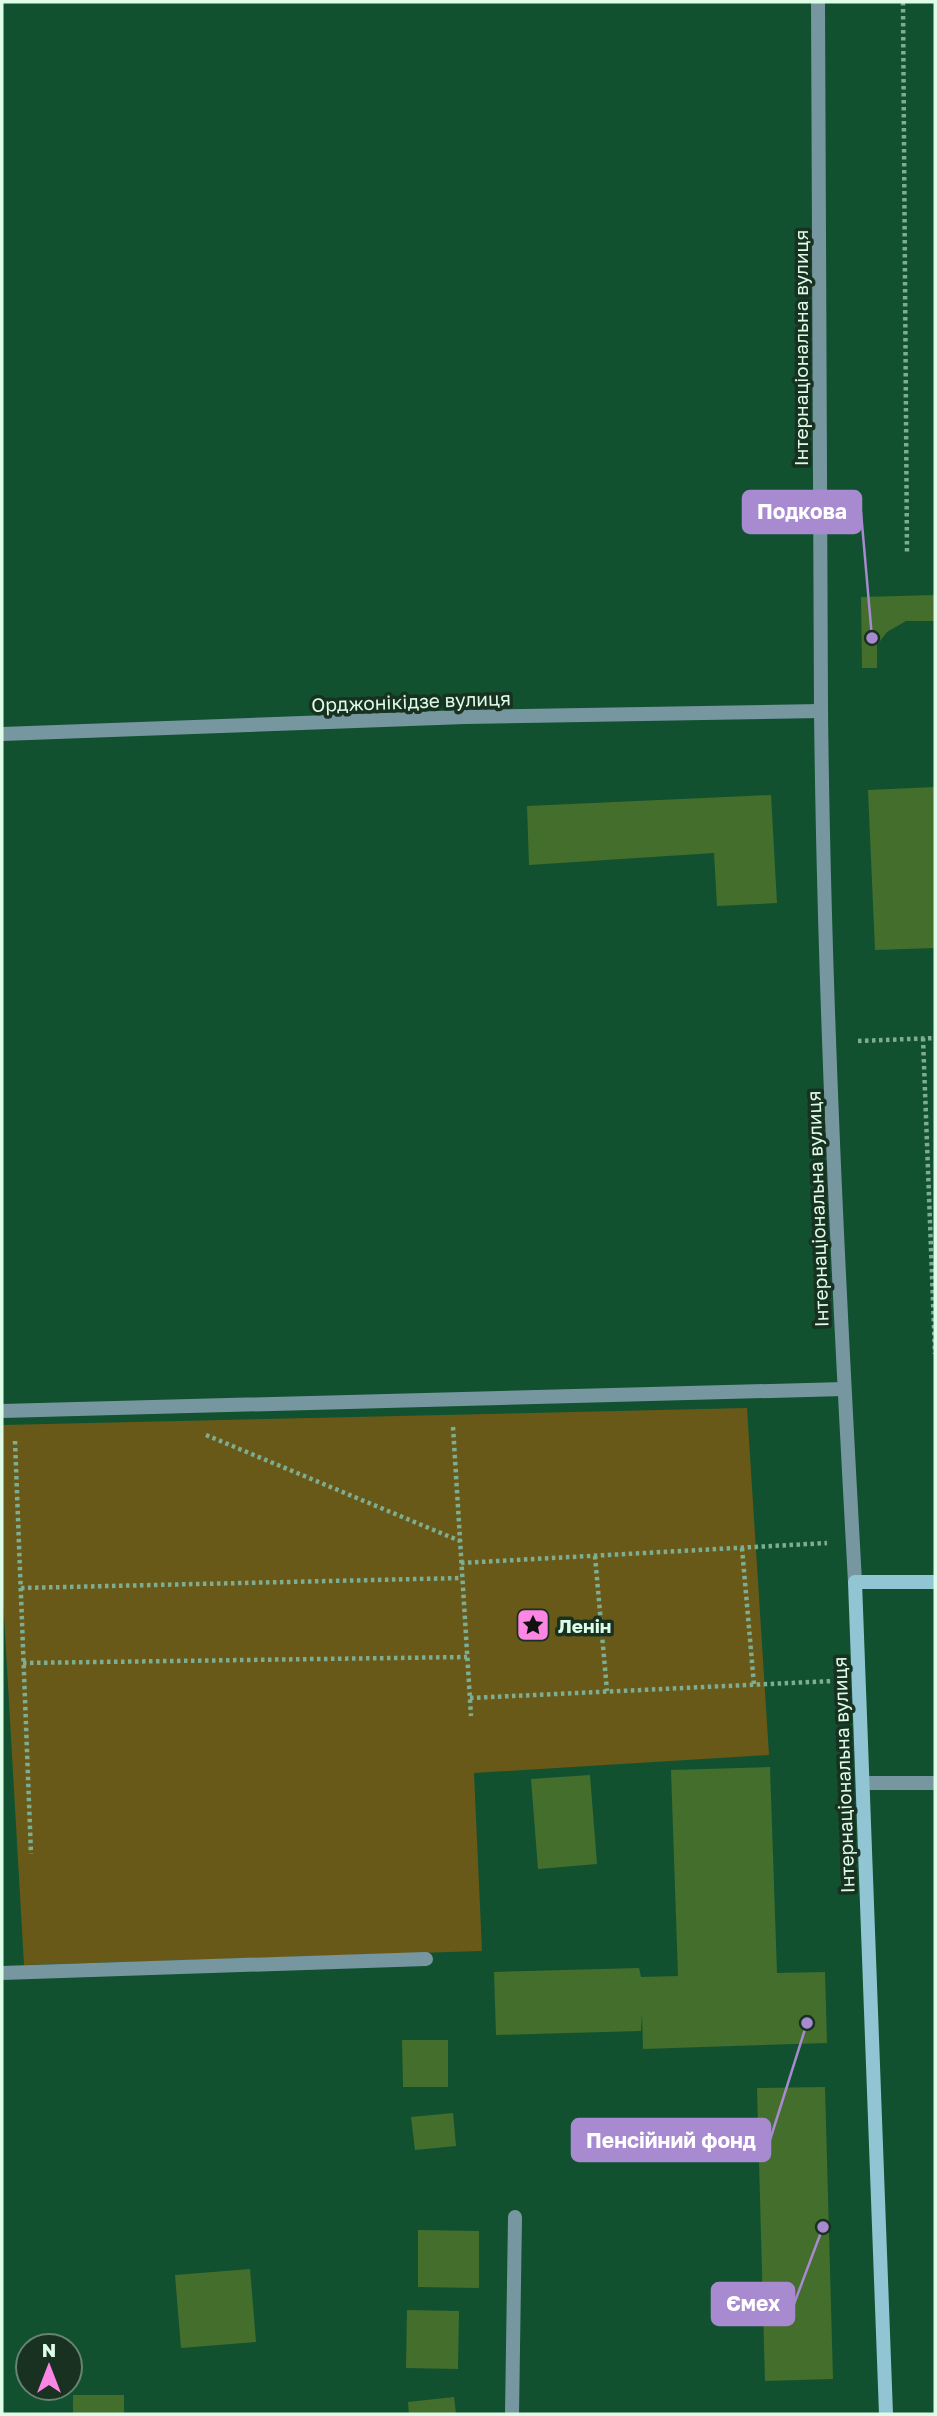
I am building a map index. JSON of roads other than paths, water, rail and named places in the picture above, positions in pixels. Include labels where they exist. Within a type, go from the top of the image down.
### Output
[{"type":"street","name":"Інтернаціональна вулиця","points":[[818,2],[821,711],[829,1042],[855,1582],[886,2414]]},
{"type":"street","name":"Орджонікідзе вулиця","points":[[2,734],[451,718],[821,711]]},
{"type":"street","points":[[2,1411],[844,1389]]},
{"type":"street","points":[[855,1582],[935,1582]]},
{"type":"street","points":[[863,1783],[935,1783]]},
{"type":"street","points":[[2,1973],[426,1959]]},
{"type":"street","points":[[512,2414],[515,2217]]},
{"type":"place","name":"Подкова","points":[[872,638]]},
{"type":"place","name":"Ленін","points":[[533,1625]]},
{"type":"place","name":"Пенсійний фонд","points":[[807,2023]]},
{"type":"place","name":"Ємех","points":[[823,2227]]}]
